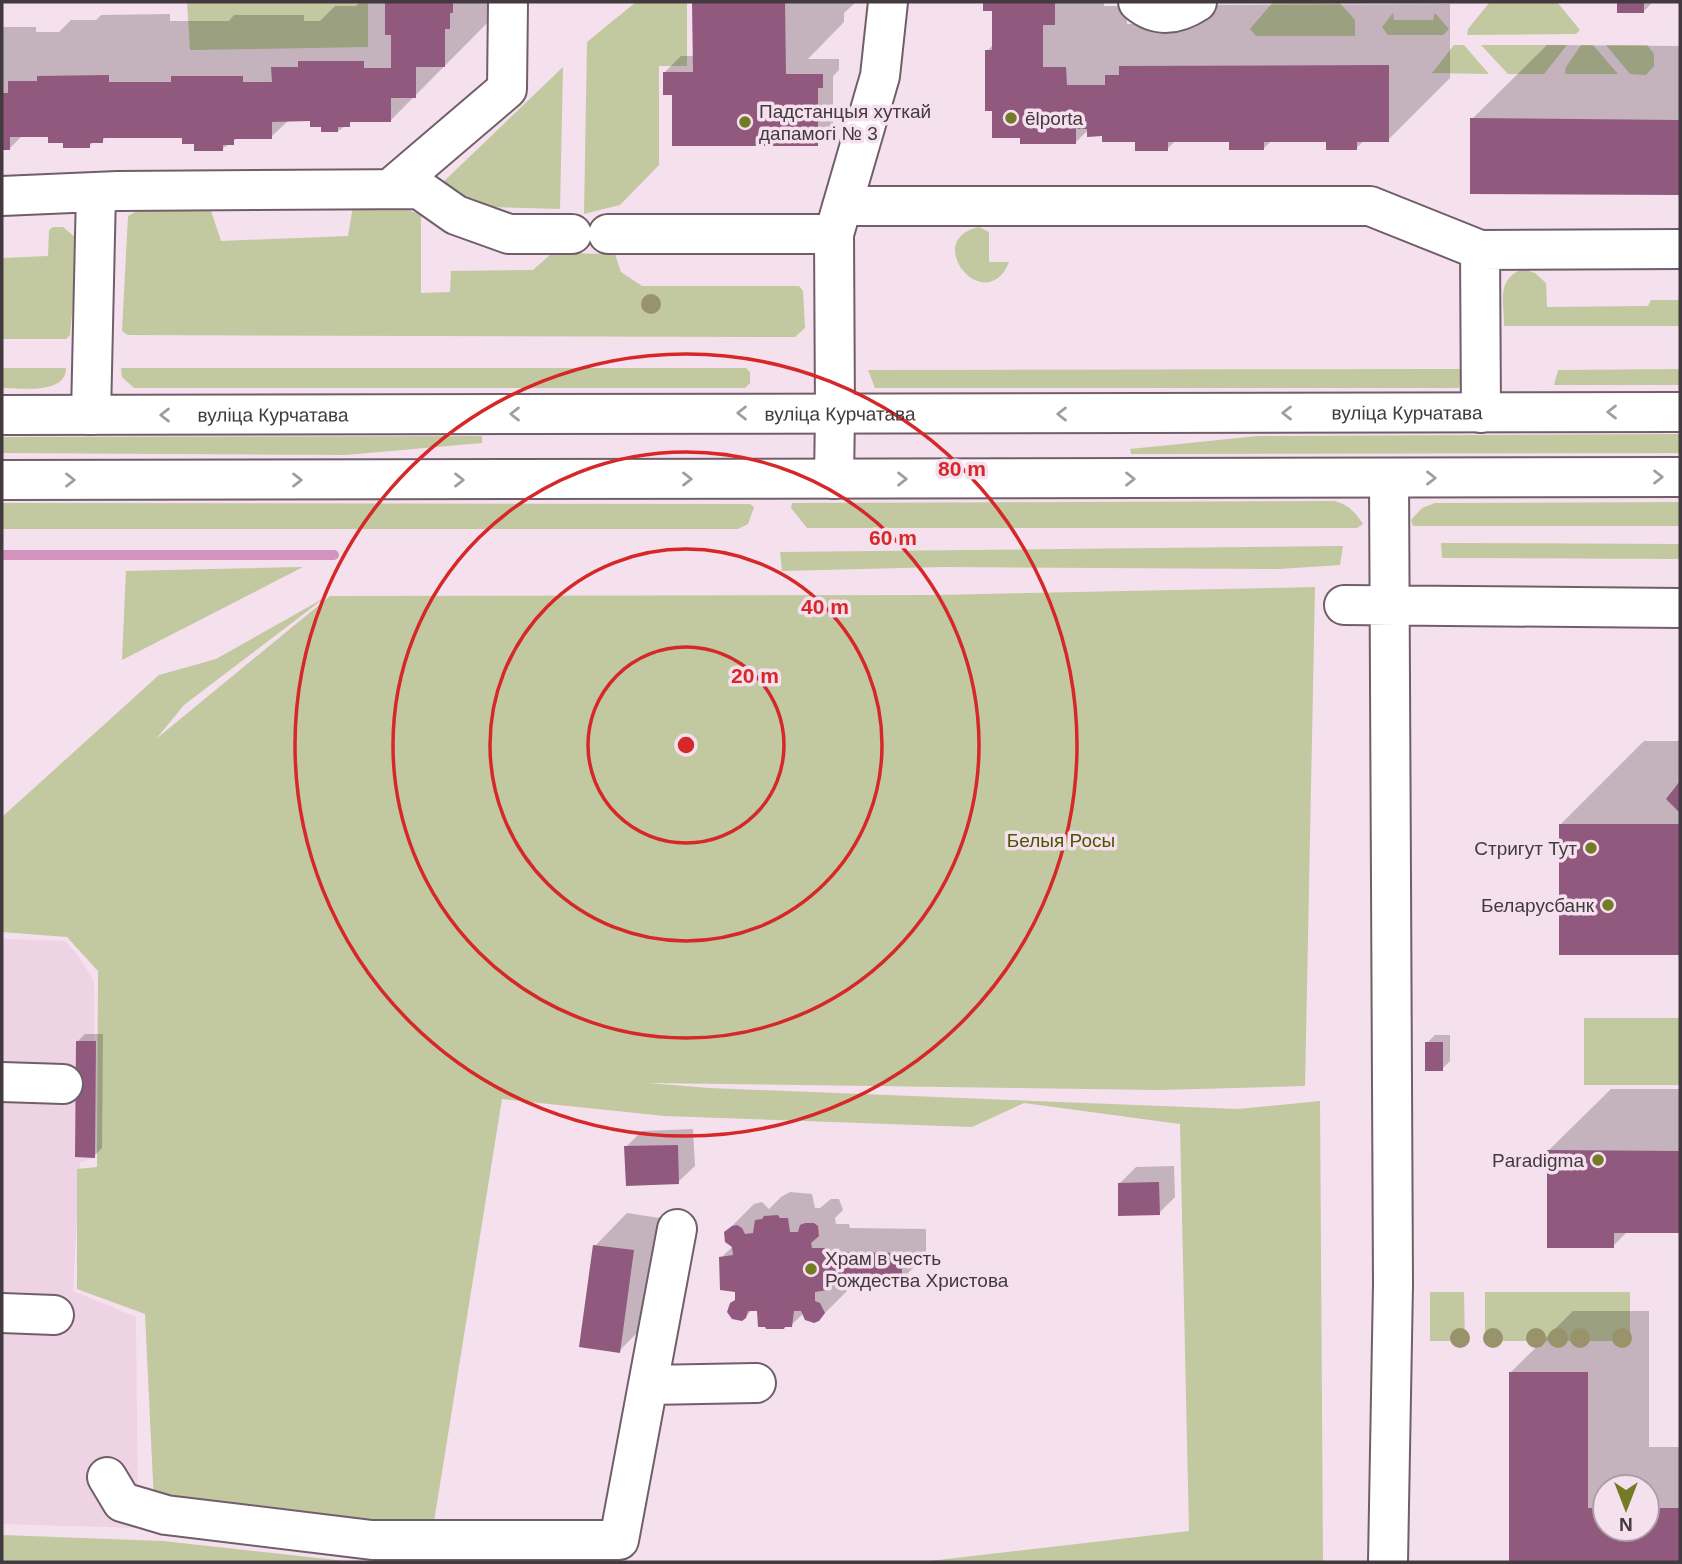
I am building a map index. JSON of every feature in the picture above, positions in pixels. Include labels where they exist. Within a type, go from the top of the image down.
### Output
[{"type":"main road","points":[[391,188],[507,89],[508,2]]},
{"type":"main road","points":[[834,479],[838,220],[880,76],[888,2]]},
{"type":"main road","points":[[1138,2],[1148,10],[1165,14],[1184,10],[1197,2]]},
{"type":"main road","points":[[2,196],[96,192],[419,189],[456,215],[509,234],[590,234],[838,220],[1370,206],[1480,250],[1680,249]]},
{"type":"main road","points":[[91,415],[96,192]]},
{"type":"main road","points":[[1480,250],[1481,413]]},
{"type":"main road","name":"вуліца Курчатава","points":[[2,415],[1680,412]]},
{"type":"main road","points":[[2,480],[1680,477]]},
{"type":"main road","points":[[1388,1562],[1393,1284],[1389,479]]},
{"type":"main road","points":[[1344,605],[1680,608]]},
{"type":"main road","points":[[2,1083],[63,1084]]},
{"type":"main road","points":[[107,1477],[122,1502],[166,1515],[208,1521],[372,1540],[619,1540],[677,1228]]},
{"type":"main road","points":[[2,1313],[54,1315]]},
{"type":"main road","points":[[648,1385],[756,1382]]},
{"type":"shaded area","points":[[2,939],[65,941],[94,981],[95,1158],[80,1162],[73,1291],[136,1317],[138,1528],[2,1524]]},
{"type":"green space","points":[[187,2],[368,2],[368,47],[190,50]]},
{"type":"green space","points":[[636,2],[687,2],[687,66],[659,66],[659,165],[620,205],[584,214],[587,42]]},
{"type":"green space","points":[[1273,2],[1339,2],[1355,20],[1355,36],[1256,36],[1250,29]]},
{"type":"green space","points":[[1490,2],[1557,2],[1580,30],[1576,34],[1467,35],[1468,29]]},
{"type":"green space","points":[[1393,13],[1394,20],[1433,20],[1435,13],[1449,29],[1443,35],[1388,35],[1382,27]]},
{"type":"green space","points":[[1454,45],[1464,45],[1489,74],[1432,73]]},
{"type":"green space","points":[[1481,45],[1567,45],[1544,74],[1508,74]]},
{"type":"green space","points":[[1581,45],[1593,45],[1618,74],[1565,74],[1566,67]]},
{"type":"green space","points":[[1606,45],[1647,45],[1654,54],[1654,66],[1646,75],[1630,74]]},
{"type":"green space","points":[[563,67],[560,209],[489,207],[438,187]]},
{"type":"green space","points":[[377,197],[421,215],[421,293],[450,292],[451,271],[533,270],[552,253],[615,254],[621,272],[642,286],[799,286],[803,291],[805,328],[795,337],[128,335],[122,331],[128,216],[137,211],[211,211],[221,241],[348,236],[354,200]]},
{"type":"green space","points":[[63,227],[75,237],[76,273],[70,335],[66,339],[2,339],[2,258],[48,256],[49,230]]},
{"type":"green space","points":[[979,227],[989,232],[989,262],[1009,262],[999,277],[986,282],[974,279],[963,271],[956,259],[956,246],[962,235]]},
{"type":"green space","points":[[1523,269],[1535,273],[1546,283],[1547,307],[1648,306],[1651,300],[1680,300],[1680,326],[1504,326],[1505,285],[1514,273]]},
{"type":"green space","points":[[2,368],[66,368],[59,383],[30,389],[2,388]]},
{"type":"green space","points":[[121,368],[746,368],[750,372],[750,383],[745,388],[134,388],[122,377]]},
{"type":"green space","points":[[1464,369],[1459,388],[875,388],[868,370]]},
{"type":"green space","points":[[1680,369],[1680,385],[1554,385],[1558,370]]},
{"type":"green space","points":[[1680,434],[1680,453],[1131,454],[1130,449],[1258,436]]},
{"type":"green space","points":[[482,436],[482,443],[345,455],[2,453],[2,437]]},
{"type":"green space","points":[[1334,501],[1351,509],[1363,524],[1357,528],[807,528],[791,508],[792,503]]},
{"type":"green space","points":[[1680,502],[1680,526],[1413,526],[1411,520],[1422,508],[1435,503]]},
{"type":"green space","points":[[2,503],[750,504],[754,507],[748,524],[738,529],[2,529]]},
{"type":"green space","points":[[1441,543],[1680,544],[1680,559],[1442,558]]},
{"type":"green space","points":[[1343,546],[1340,565],[1279,569],[943,567],[782,571],[780,552]]},
{"type":"green space","points":[[303,567],[122,660],[126,571]]},
{"type":"green space","name":"Белыя Росы","points":[[1315,587],[1305,1086],[1159,1090],[648,1083],[709,1088],[1238,1109],[1320,1101],[1323,1562],[921,1562],[1189,1531],[1180,1124],[1024,1103],[972,1127],[665,1116],[502,1099],[433,1528],[154,1502],[145,1314],[77,1289],[77,1169],[97,1167],[98,971],[67,937],[2,932],[2,817],[159,675],[216,659],[326,597],[184,705],[156,739],[330,596],[936,595]]},
{"type":"green space","points":[[1584,1018],[1680,1018],[1680,1085],[1584,1085]]},
{"type":"green space","points":[[1430,1292],[1464,1292],[1465,1341],[1430,1341]]},
{"type":"green space","points":[[1485,1292],[1630,1292],[1630,1341],[1485,1341]]},
{"type":"green space","points":[[2,1535],[163,1541],[354,1562],[2,1562]]},
{"type":"building","points":[[385,2],[453,2],[450,29],[445,29],[445,67],[416,67],[416,98],[391,98],[391,122],[350,122],[350,127],[338,127],[338,132],[321,132],[321,127],[310,127],[310,121],[272,122],[272,139],[234,139],[234,145],[223,145],[223,151],[194,151],[194,144],[182,144],[182,138],[103,138],[103,143],[90,143],[90,148],[63,148],[63,143],[48,143],[48,137],[10,137],[10,150],[2,150],[2,93],[8,93],[8,81],[37,81],[37,76],[109,75],[109,82],[171,82],[171,76],[243,76],[243,82],[272,82],[271,67],[298,67],[298,61],[364,61],[364,68],[391,68],[391,35],[385,35]]},
{"type":"building","points":[[692,2],[785,2],[786,74],[823,74],[823,88],[818,88],[818,146],[672,146],[672,95],[663,95],[663,72],[693,72]]},
{"type":"building","points":[[983,2],[1055,2],[1055,25],[1043,25],[1043,67],[1066,67],[1067,85],[1105,85],[1105,75],[1119,75],[1119,66],[1389,65],[1389,142],[1357,142],[1357,150],[1326,150],[1326,142],[1264,142],[1264,150],[1229,150],[1229,142],[1168,142],[1168,151],[1135,151],[1135,142],[1102,142],[1102,136],[1087,137],[1087,129],[1076,129],[1076,144],[1020,144],[1020,138],[992,138],[992,111],[985,111],[985,50],[992,50],[992,11],[983,11]]},
{"type":"building","points":[[1617,2],[1644,2],[1644,13],[1617,13]]},
{"type":"building","points":[[1470,118],[1680,120],[1680,195],[1470,194]]},
{"type":"building","points":[[1680,781],[1680,813],[1666,799]]},
{"type":"building","points":[[1559,824],[1680,824],[1680,955],[1559,955]]},
{"type":"building","points":[[76,1041],[96,1041],[95,1158],[75,1157]]},
{"type":"building","points":[[1425,1042],[1443,1042],[1443,1071],[1425,1071]]},
{"type":"building","points":[[678,1145],[679,1184],[626,1186],[624,1146]]},
{"type":"building","points":[[1547,1150],[1680,1151],[1680,1233],[1614,1233],[1614,1248],[1547,1248]]},
{"type":"building","points":[[1159,1182],[1160,1215],[1118,1216],[1118,1183]]},
{"type":"building","name":"Храм в честь Рождества Христова","points":[[778,1215],[780,1218],[788,1218],[790,1232],[798,1232],[800,1225],[805,1223],[818,1226],[819,1236],[811,1243],[812,1248],[825,1248],[826,1252],[902,1253],[902,1281],[829,1286],[828,1290],[815,1292],[815,1301],[820,1303],[825,1313],[814,1323],[805,1320],[801,1311],[794,1311],[792,1327],[784,1329],[758,1327],[757,1311],[748,1311],[742,1321],[732,1319],[727,1312],[730,1303],[735,1300],[735,1292],[720,1290],[719,1257],[733,1255],[732,1247],[725,1242],[724,1232],[737,1225],[745,1234],[753,1233],[755,1220]]},
{"type":"building","points":[[593,1245],[634,1250],[620,1353],[579,1347]]},
{"type":"building","points":[[1509,1372],[1588,1372],[1588,1508],[1591,1508],[1591,1543],[1661,1543],[1661,1508],[1680,1508],[1680,1562],[1509,1562]]},
{"type":"waterway","points":[[2,555],[334,555]]},
{"type":"place","name":"ēlporta","points":[[1011,118]]},
{"type":"place","name":"Падстанцыя хуткай дапамогі № 3","points":[[745,122]]},
{"type":"place","name":"Стригут Тут","points":[[1591,848]]},
{"type":"place","name":"Беларусбанк","points":[[1608,905]]},
{"type":"place","name":"Paradigma","points":[[1598,1160]]},
{"type":"place","name":"Храм в честь Рождества Христова","points":[[811,1269]]}]
